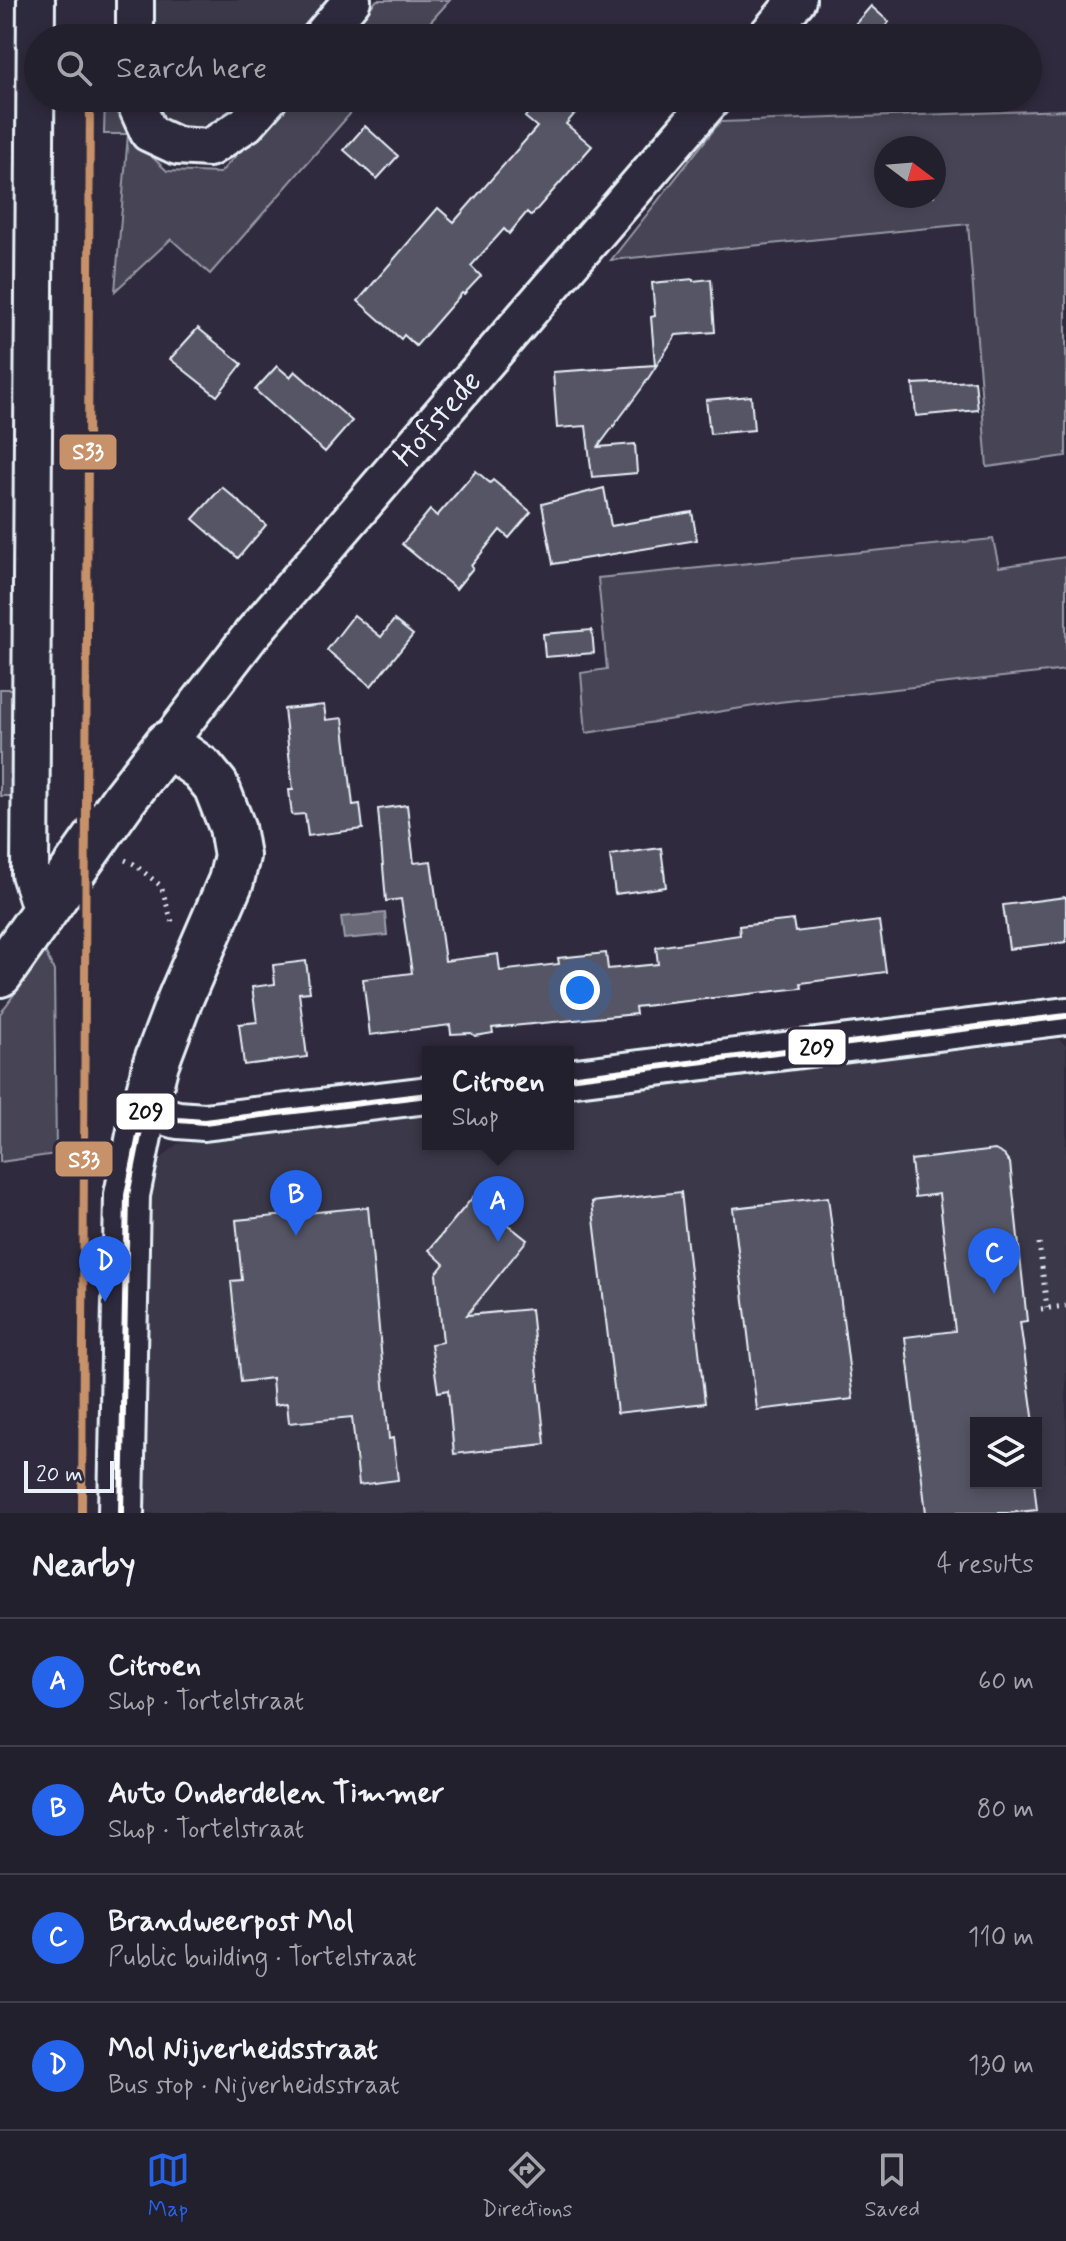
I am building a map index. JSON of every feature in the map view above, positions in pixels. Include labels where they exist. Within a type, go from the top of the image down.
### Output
[{"type":"main road","points":[[0,974],[92,843],[167,744],[202,769],[216,786],[232,827],[237,856],[231,881],[156,1063],[127,1195],[121,1513]]},
{"type":"street","points":[[36,0],[36,24]]},
{"type":"street","points":[[135,0],[135,24]]},
{"type":"street","points":[[332,24],[352,0]]},
{"type":"street","points":[[777,24],[797,0]]},
{"type":"street","points":[[35,112],[30,874],[43,915]]},
{"type":"street","points":[[140,112],[149,133],[177,146],[209,148],[246,124],[257,112]]},
{"type":"street","name":"Hofstede","points":[[167,744],[251,635],[701,112]]},
{"type":"street","points":[[574,1077],[1066,1016]]},
{"type":"street","points":[[144,1111],[178,1120],[204,1122],[422,1096]]},
{"type":"path","points":[[92,843],[134,864],[161,886],[189,977]]},
{"type":"path","points":[[1039,1243],[1044,1309],[1066,1306]]},
{"type":"shaded area","points":[[144,0],[346,0],[326,24],[144,24]]},
{"type":"shaded area","points":[[377,0],[450,0],[429,24],[356,24]]},
{"type":"shaded area","points":[[1066,110],[1066,456],[987,467],[968,224],[611,260],[720,122]]},
{"type":"shaded area","points":[[105,112],[128,112],[128,134],[104,134]]},
{"type":"shaded area","points":[[157,112],[244,112],[212,136],[172,132]]},
{"type":"shaded area","points":[[275,112],[352,112],[210,274],[171,239],[115,291],[128,134],[167,171],[220,173]]},
{"type":"shaded area","points":[[993,539],[999,567],[1066,557],[1066,670],[779,702],[586,733],[581,673],[607,669],[598,578]]},
{"type":"shaded area","points":[[0,689],[18,689],[18,796],[0,796]]},
{"type":"shaded area","points":[[45,951],[54,971],[56,1154],[0,1162],[0,1014]]},
{"type":"shaded area","points":[[1058,1039],[1066,1045],[1066,1513],[143,1513],[143,1197],[152,1167],[177,1144],[422,1115],[422,1150],[574,1150],[574,1096]]},
{"type":"water","points":[[385,913],[387,935],[344,939],[341,917]]},
{"type":"building","points":[[871,6],[889,22],[887,24],[855,24]]},
{"type":"building","points":[[529,112],[576,112],[566,124],[592,146],[531,216],[527,212],[509,234],[504,229],[471,266],[481,276],[416,346],[404,335],[401,339],[358,301],[438,208],[454,222],[537,127],[525,117]]},
{"type":"building","points":[[365,126],[398,156],[377,179],[344,150]]},
{"type":"building","points":[[711,279],[715,332],[676,335],[598,447],[635,444],[637,473],[592,477],[586,426],[557,428],[553,372],[655,365],[652,283]]},
{"type":"building","points":[[198,328],[242,364],[217,396],[170,359]]},
{"type":"building","points":[[277,366],[290,377],[295,371],[352,421],[325,452],[255,390]]},
{"type":"building","points":[[975,381],[978,410],[916,416],[913,384]]},
{"type":"building","points":[[751,396],[754,430],[710,434],[706,400]]},
{"type":"building","points":[[476,471],[490,483],[493,480],[531,512],[509,538],[500,530],[456,589],[402,544],[430,510],[437,516]]},
{"type":"building","points":[[222,487],[266,525],[238,558],[193,519]]},
{"type":"building","points":[[604,488],[611,526],[692,512],[697,540],[553,564],[542,504]]},
{"type":"building","points":[[354,615],[381,637],[394,620],[413,635],[371,686],[327,650]]},
{"type":"building","points":[[592,630],[594,653],[545,657],[543,634]]},
{"type":"building","points":[[324,705],[326,720],[343,718],[353,805],[360,804],[363,829],[308,836],[305,814],[292,815],[289,790],[293,790],[284,709]]},
{"type":"building","points":[[407,805],[414,863],[431,861],[445,961],[498,954],[500,971],[559,964],[558,958],[606,953],[608,969],[658,964],[656,947],[740,935],[739,926],[793,920],[795,932],[879,921],[886,972],[801,983],[802,988],[635,1007],[636,1014],[492,1028],[493,1033],[475,1036],[471,1033],[451,1034],[450,1025],[370,1035],[363,979],[412,973],[401,899],[386,901],[378,809]]},
{"type":"building","points":[[661,848],[666,887],[615,894],[610,855]]},
{"type":"building","points":[[1066,897],[1066,942],[1009,949],[1003,905]]},
{"type":"building","points":[[306,961],[310,992],[299,993],[307,1057],[244,1065],[239,1024],[257,1022],[252,987],[275,984],[273,965]]},
{"type":"building","points":[[995,1150],[1010,1163],[1027,1321],[1020,1322],[1033,1417],[970,1417],[970,1489],[1035,1489],[1037,1510],[926,1513],[905,1337],[955,1331],[939,1194],[915,1197],[911,1160]]},
{"type":"building","points":[[681,1192],[705,1403],[617,1413],[592,1202]]},
{"type":"building","points":[[473,1197],[527,1240],[467,1315],[531,1309],[545,1444],[454,1454],[448,1390],[438,1392],[431,1344],[443,1342],[436,1274],[444,1264],[429,1250]]},
{"type":"building","points":[[828,1197],[853,1399],[757,1410],[733,1208]]},
{"type":"building","points":[[368,1207],[389,1439],[393,1438],[398,1480],[359,1485],[352,1417],[289,1423],[287,1403],[274,1405],[272,1378],[241,1382],[231,1281],[242,1280],[236,1220]]},
{"type":"transit line","name":"S33","points":[[82,1513],[90,112]]},
{"type":"transit line","name":"209","points":[[574,1077],[1066,1016]]},
{"type":"transit line","name":"209","points":[[121,1513],[127,1195],[144,1111],[178,1120],[204,1122],[422,1096]]},
{"type":"place","name":"Auto Onderdelen Timmer","points":[[296,1236]]},
{"type":"place","name":"Citroen","points":[[498,1242]]},
{"type":"place","name":"Brandweerpost Mol","points":[[994,1294]]},
{"type":"place","name":"Mol Nijverheidsstraat","points":[[105,1302]]}]
